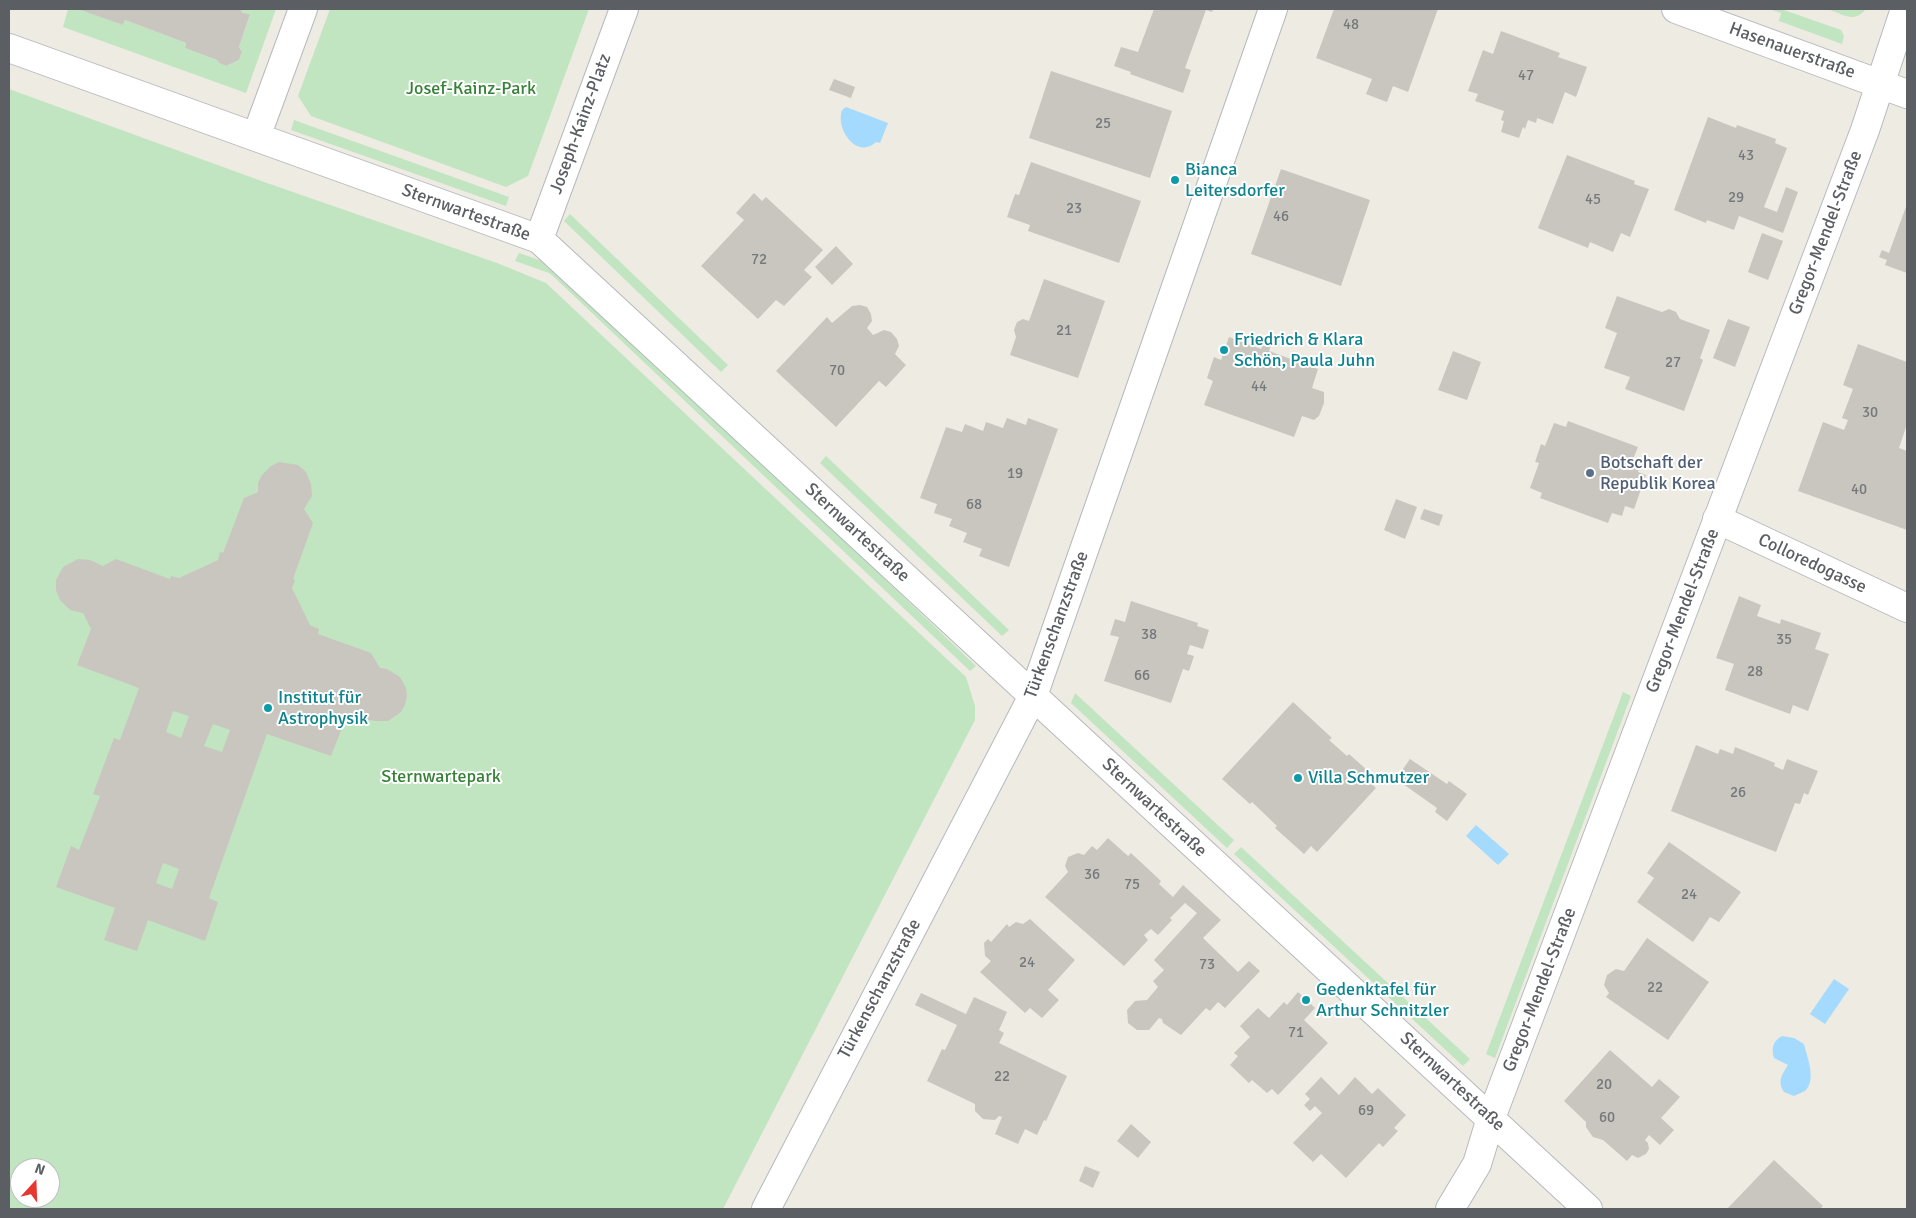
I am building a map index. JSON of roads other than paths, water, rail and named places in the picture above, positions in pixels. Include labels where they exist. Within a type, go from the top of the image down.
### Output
[{"type":"street","points":[[256,137],[303,9]]},
{"type":"street","name":"Joseph-Kainz-Platz","points":[[539,239],[624,9]]},
{"type":"street","name":"Türkenschanzstraße","points":[[766,1209],[1034,696],[1273,9]]},
{"type":"street","name":"Hasenauerstraße","points":[[1676,9],[1907,94]]},
{"type":"street","name":"Gregor-Mendel-Straße","points":[[1450,1209],[1477,1164],[1491,1118],[1865,130],[1905,9]]},
{"type":"street","name":"Sternwartestraße","points":[[9,48],[539,239],[1588,1209]]},
{"type":"street","name":"Colloredogasse","points":[[1717,519],[1907,608]]},
{"type":"water","points":[[846,107],[888,123],[880,143],[876,142],[869,147],[862,147],[855,145],[849,140],[842,126],[841,118],[842,110]]},
{"type":"water","points":[[1476,825],[1509,854],[1498,865],[1466,836]]},
{"type":"water","points":[[1834,979],[1849,989],[1825,1024],[1810,1014]]},
{"type":"water","points":[[1782,1036],[1794,1038],[1804,1044],[1810,1068],[1809,1086],[1805,1091],[1794,1096],[1784,1092],[1781,1085],[1782,1075],[1788,1065],[1774,1058],[1773,1054],[1775,1043]]},
{"type":"place","name":"Bianca Leitersdorfer","points":[[1175,180]]},
{"type":"place","name":"Friedrich & Klara Schön, Paula Juhn","points":[[1224,350]]},
{"type":"place","name":"Botschaft der Republik Korea","points":[[1590,473]]},
{"type":"place","name":"Institut für Astrophysik","points":[[268,708]]},
{"type":"place","name":"Villa Schmutzer","points":[[1298,778]]},
{"type":"place","name":"Gedenktafel für Arthur Schnitzler","points":[[1306,1000]]},
{"type":"park label","name":"Josef-Kainz-Park","points":[[471,89]]},
{"type":"park label","name":"Sternwartepark","points":[[441,777]]}]
